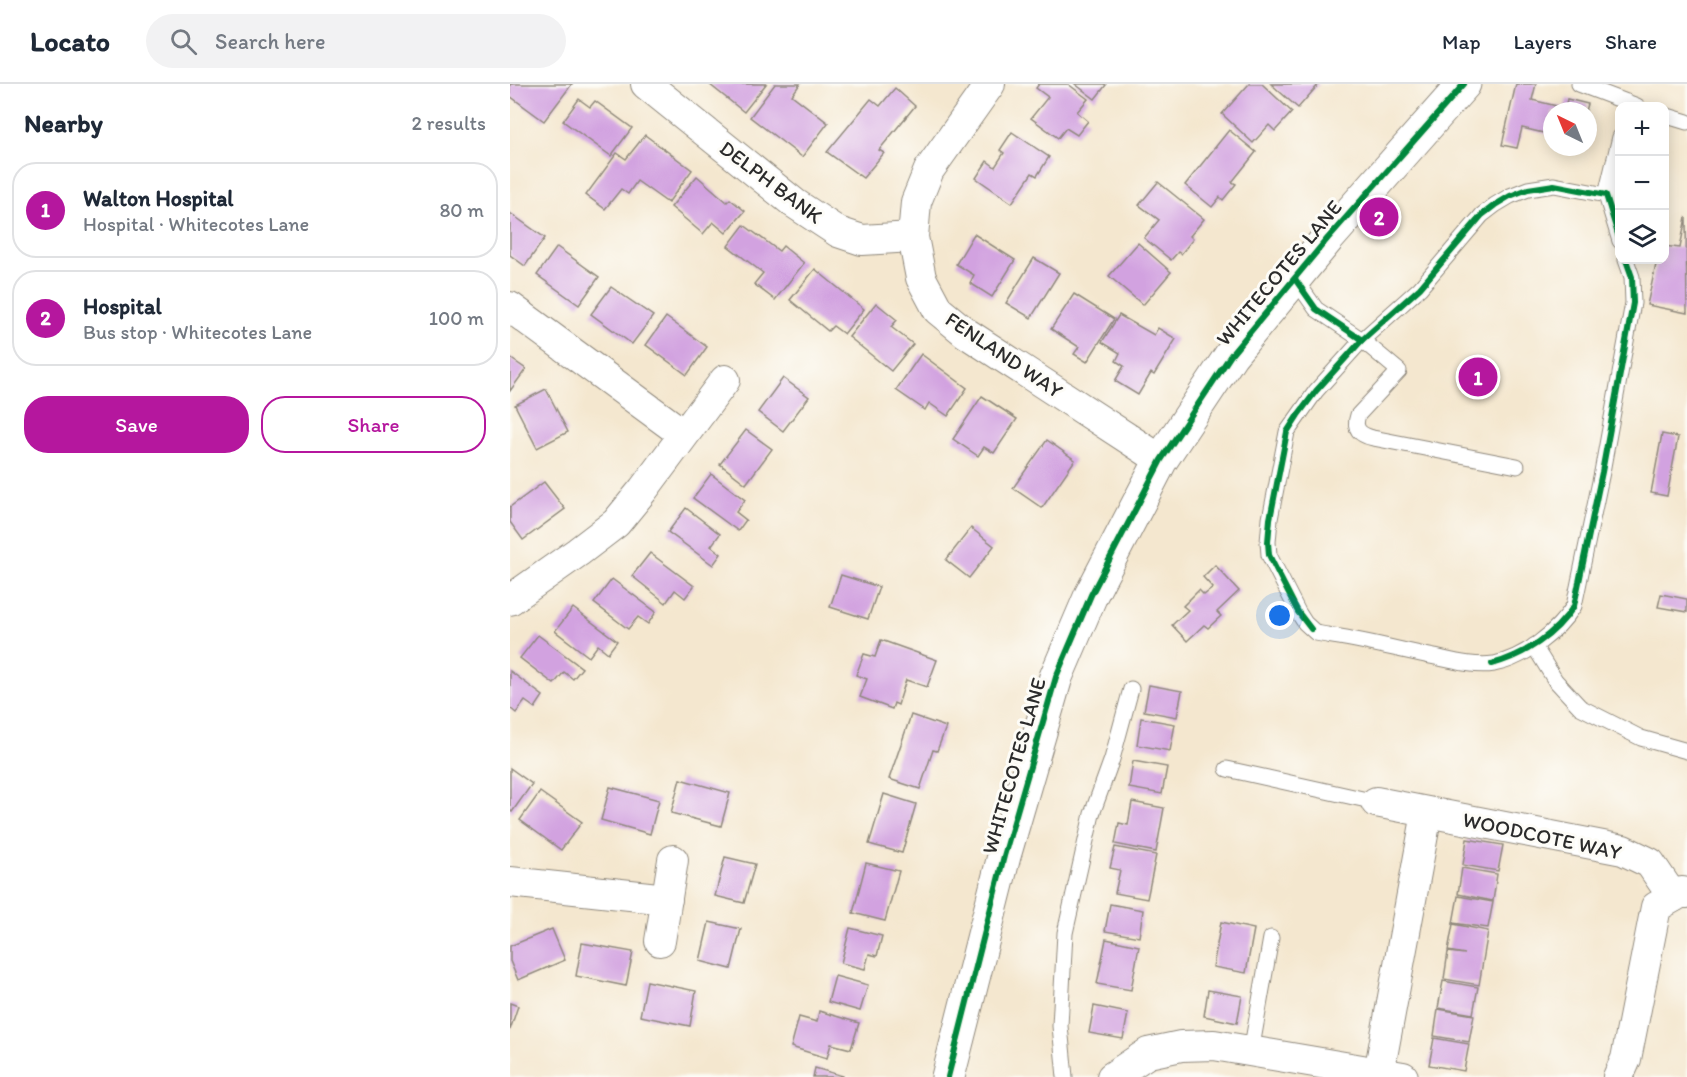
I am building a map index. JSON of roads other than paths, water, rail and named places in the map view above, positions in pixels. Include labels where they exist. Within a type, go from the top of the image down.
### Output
[{"type":"street","name":"DELPH BANK","points":[[646,84],[794,203],[838,232],[862,240],[913,237]]},
{"type":"street","name":"FENLAND WAY","points":[[990,84],[929,170],[916,202],[913,237],[921,278],[938,310],[966,333],[1161,460]]},
{"type":"street","name":"WHITECOTES LANE","points":[[948,1077],[1005,856],[1056,677],[1091,595],[1161,460],[1231,355],[1334,231],[1464,84]]},
{"type":"street","points":[[510,307],[683,434]]},
{"type":"street","points":[[510,600],[616,523],[724,380]]},
{"type":"street","name":"WOODCOTE WAY","points":[[1376,802],[1623,850],[1650,863],[1680,895],[1656,907],[1626,1059],[1618,1077]]},
{"type":"street","points":[[1112,1077],[1148,1053],[1181,1046],[1214,1046],[1391,1075],[1427,813]]},
{"type":"street","points":[[660,941],[674,860]]},
{"type":"street","points":[[510,882],[668,899]]},
{"type":"lane","points":[[1579,84],[1623,102]]},
{"type":"lane","points":[[1669,116],[1687,122]]},
{"type":"lane","points":[[1615,156],[1606,195],[1615,225]]},
{"type":"lane","points":[[1606,195],[1554,185],[1528,189],[1510,196],[1482,215],[1420,288],[1362,340],[1316,391],[1287,432],[1270,519],[1269,555],[1298,612],[1316,633],[1462,663],[1492,664],[1505,661],[1534,646],[1564,621],[1574,606],[1602,472],[1633,303],[1633,284],[1627,264]]},
{"type":"lane","points":[[1295,279],[1316,309],[1362,340],[1399,371],[1359,415],[1356,423],[1358,431],[1364,436],[1373,438],[1517,465]]},
{"type":"lane","points":[[1534,646],[1556,680],[1580,707],[1641,738],[1687,751]]},
{"type":"lane","points":[[1065,1077],[1060,1026],[1065,933],[1092,814],[1112,759],[1131,689]]},
{"type":"lane","points":[[1227,770],[1376,802]]},
{"type":"lane","points":[[1251,1052],[1271,938]]},
{"type":"place","name":"Hospital","points":[[1379,217]]},
{"type":"place","name":"Walton Hospital","points":[[1478,377]]}]
